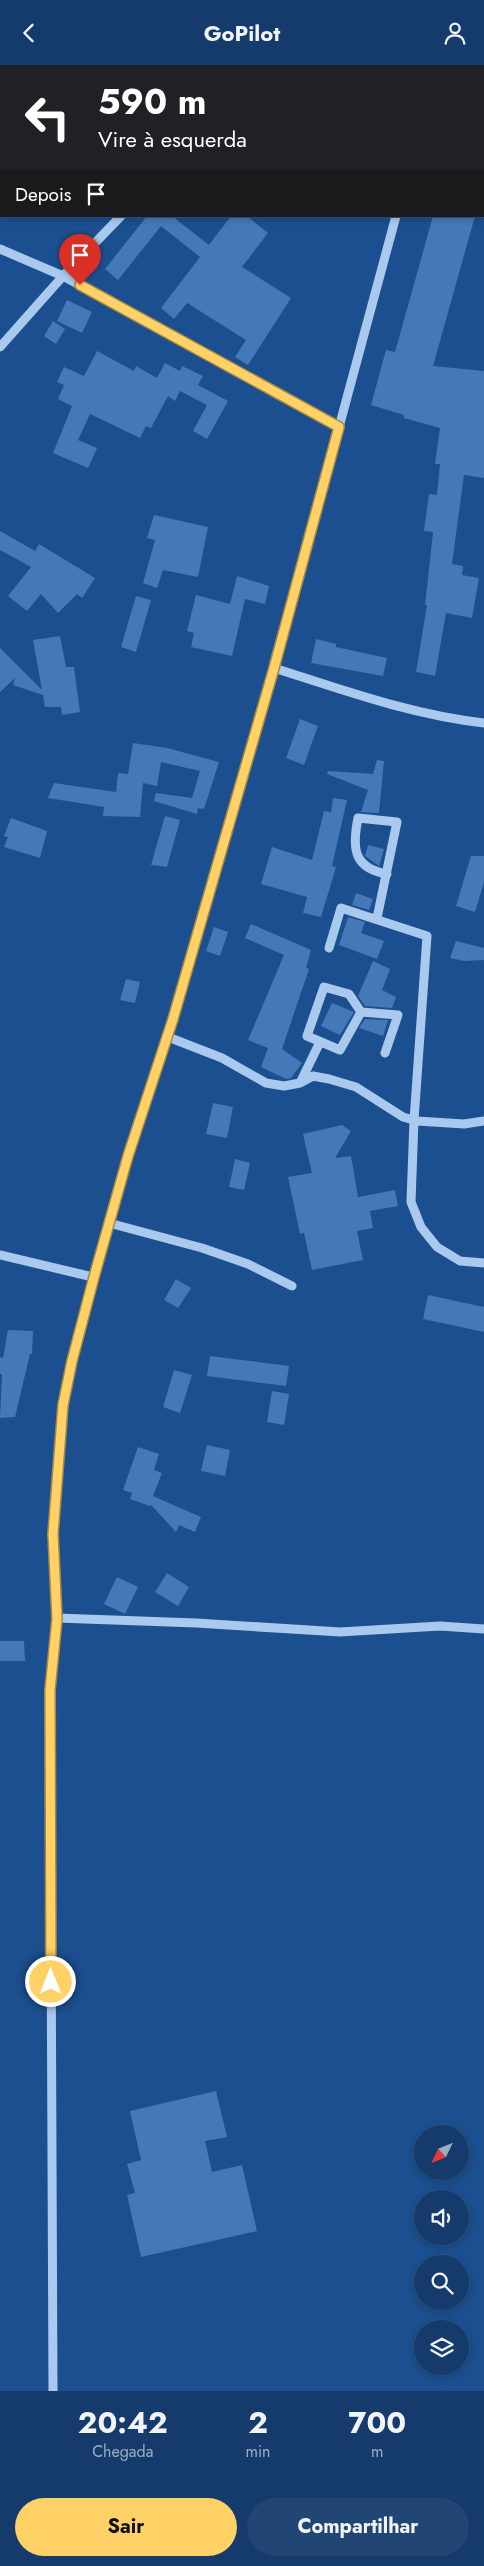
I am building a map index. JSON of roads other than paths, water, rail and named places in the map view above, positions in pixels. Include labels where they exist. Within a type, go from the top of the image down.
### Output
[{"type":"street","points":[[0,347],[63,276],[120,217]]},
{"type":"street","points":[[53,2391],[50,1690],[57,1619],[53,1534],[63,1405],[72,1361],[109,1223],[128,1156],[168,1037],[274,668],[396,217]]},
{"type":"street","points":[[0,249],[63,276],[339,427]]},
{"type":"street","points":[[274,668],[368,698],[464,721],[484,723]]},
{"type":"street","points":[[377,918],[387,874],[396,822],[358,818],[354,841],[359,859],[371,871],[387,874]]},
{"type":"street","points":[[329,948],[341,908],[377,918],[427,936],[414,1120],[411,1202],[421,1227],[437,1247],[460,1261],[484,1263]]},
{"type":"street","points":[[324,987],[349,994],[361,1012],[340,1050],[307,1036],[324,987]]},
{"type":"street","points":[[361,1012],[398,1015],[385,1053]]},
{"type":"street","points":[[168,1037],[222,1058],[266,1083],[284,1086],[300,1083],[313,1076],[356,1087],[403,1117],[414,1120],[433,1123],[484,1121]]},
{"type":"street","points":[[300,1083],[320,1042]]},
{"type":"street","points":[[109,1223],[202,1248],[248,1264],[292,1286]]},
{"type":"street","points":[[0,1255],[94,1277]]},
{"type":"street","points":[[57,1619],[196,1623],[340,1632],[440,1626],[484,1629]]}]
